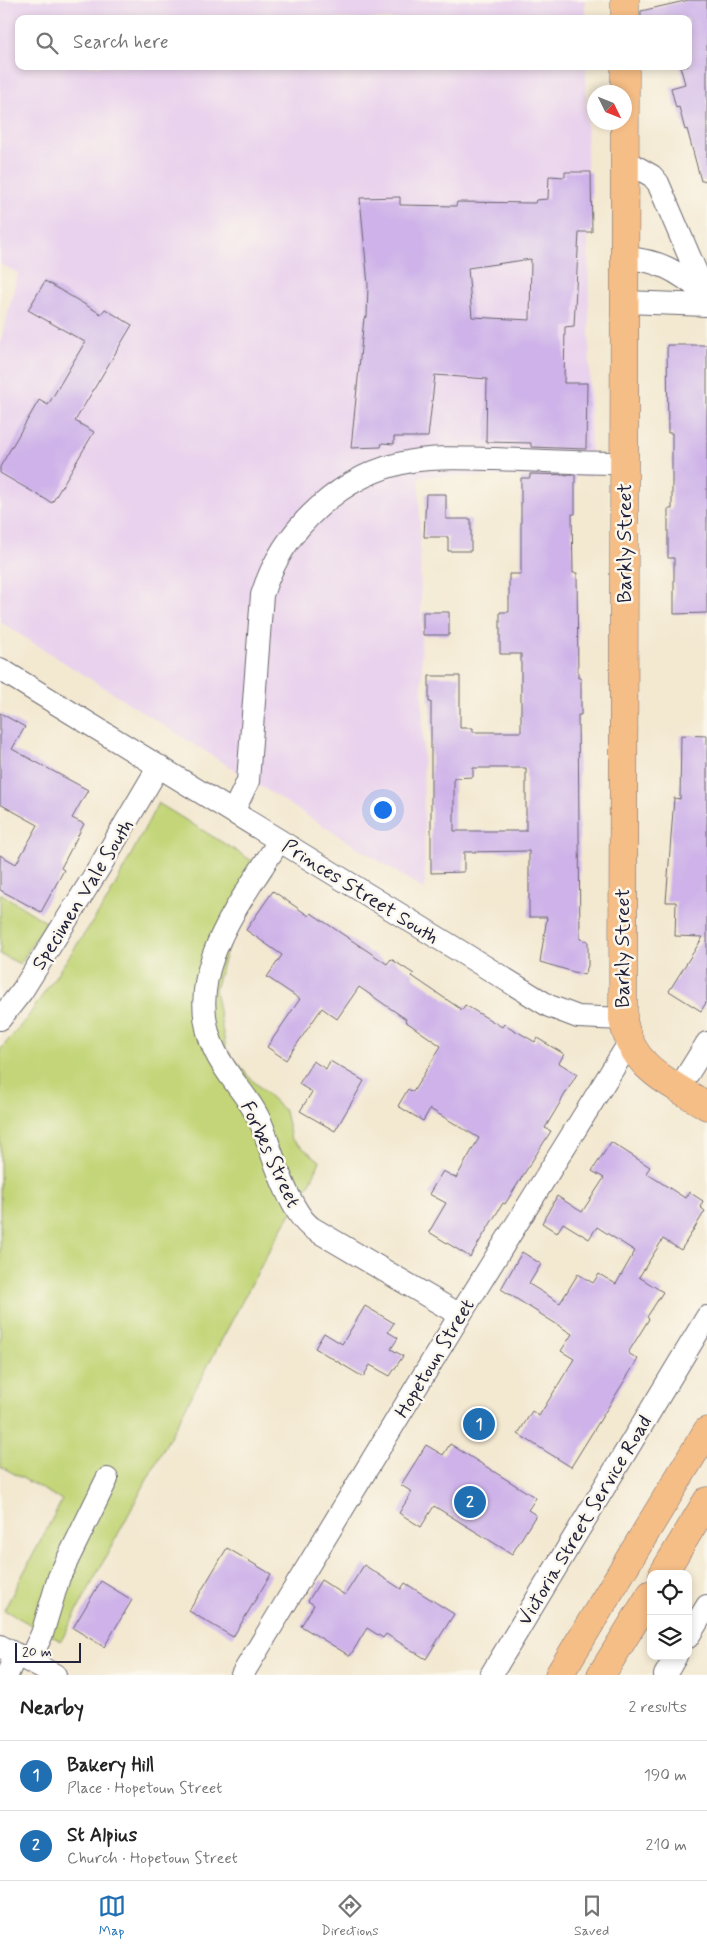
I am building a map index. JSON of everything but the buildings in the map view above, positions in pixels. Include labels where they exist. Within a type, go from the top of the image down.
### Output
[{"type":"main road","points":[[624,0],[625,15]]},
{"type":"main road","name":"Barkly Street","points":[[625,70],[626,1031]]},
{"type":"main road","points":[[626,1031],[637,1055],[648,1067],[707,1106]]},
{"type":"main road","points":[[559,1675],[707,1431]]},
{"type":"main road","points":[[665,1570],[707,1501]]},
{"type":"main road","points":[[601,1675],[647,1600]]},
{"type":"street","points":[[626,161],[652,176],[658,183],[706,298]]},
{"type":"street","points":[[625,258],[661,264],[682,275],[706,298]]},
{"type":"street","points":[[625,302],[706,298]]},
{"type":"street","points":[[233,812],[248,781],[262,595],[266,581],[283,548],[292,534],[314,511],[341,490],[363,478],[414,460],[449,458],[624,463]]},
{"type":"street","name":"Princes Street South","points":[[0,669],[556,1010],[626,1031]]},
{"type":"street","name":"Specimen Vale South","points":[[0,1019],[22,991],[99,868],[159,766]]},
{"type":"street","name":"Forbes Street","points":[[279,841],[231,918],[209,966],[204,985],[203,1002],[214,1049],[257,1114],[294,1206],[302,1220],[312,1228],[460,1315]]},
{"type":"street","name":"Hopetoun Street","points":[[242,1675],[460,1315],[626,1031]]},
{"type":"street","points":[[679,1088],[707,1043]]},
{"type":"street","name":"Victoria Street Service Road","points":[[490,1675],[707,1317]]},
{"type":"street","points":[[677,1365],[707,1349]]},
{"type":"street","points":[[55,1675],[13,1659],[42,1634],[59,1577],[106,1479]]},
{"type":"street","points":[[692,1630],[707,1606]]},
{"type":"street","points":[[665,1675],[674,1660]]},
{"type":"shaded area","points":[[0,0],[585,0],[585,15],[15,15],[15,70],[586,70],[591,476],[419,476],[425,890],[0,622],[0,344],[18,273],[0,264]]},
{"type":"green space","points":[[158,803],[272,873],[230,940],[215,989],[226,1049],[248,1076],[285,1111],[291,1139],[320,1161],[311,1181],[276,1238],[61,1641],[4,1610],[62,1500],[0,1466],[0,1050],[27,1018],[108,899]]},
{"type":"green space","points":[[0,893],[46,922],[20,964],[0,954]]},
{"type":"place","name":"Bakery Hill","points":[[479,1424]]},
{"type":"place","name":"St Alpius","points":[[470,1502]]}]
